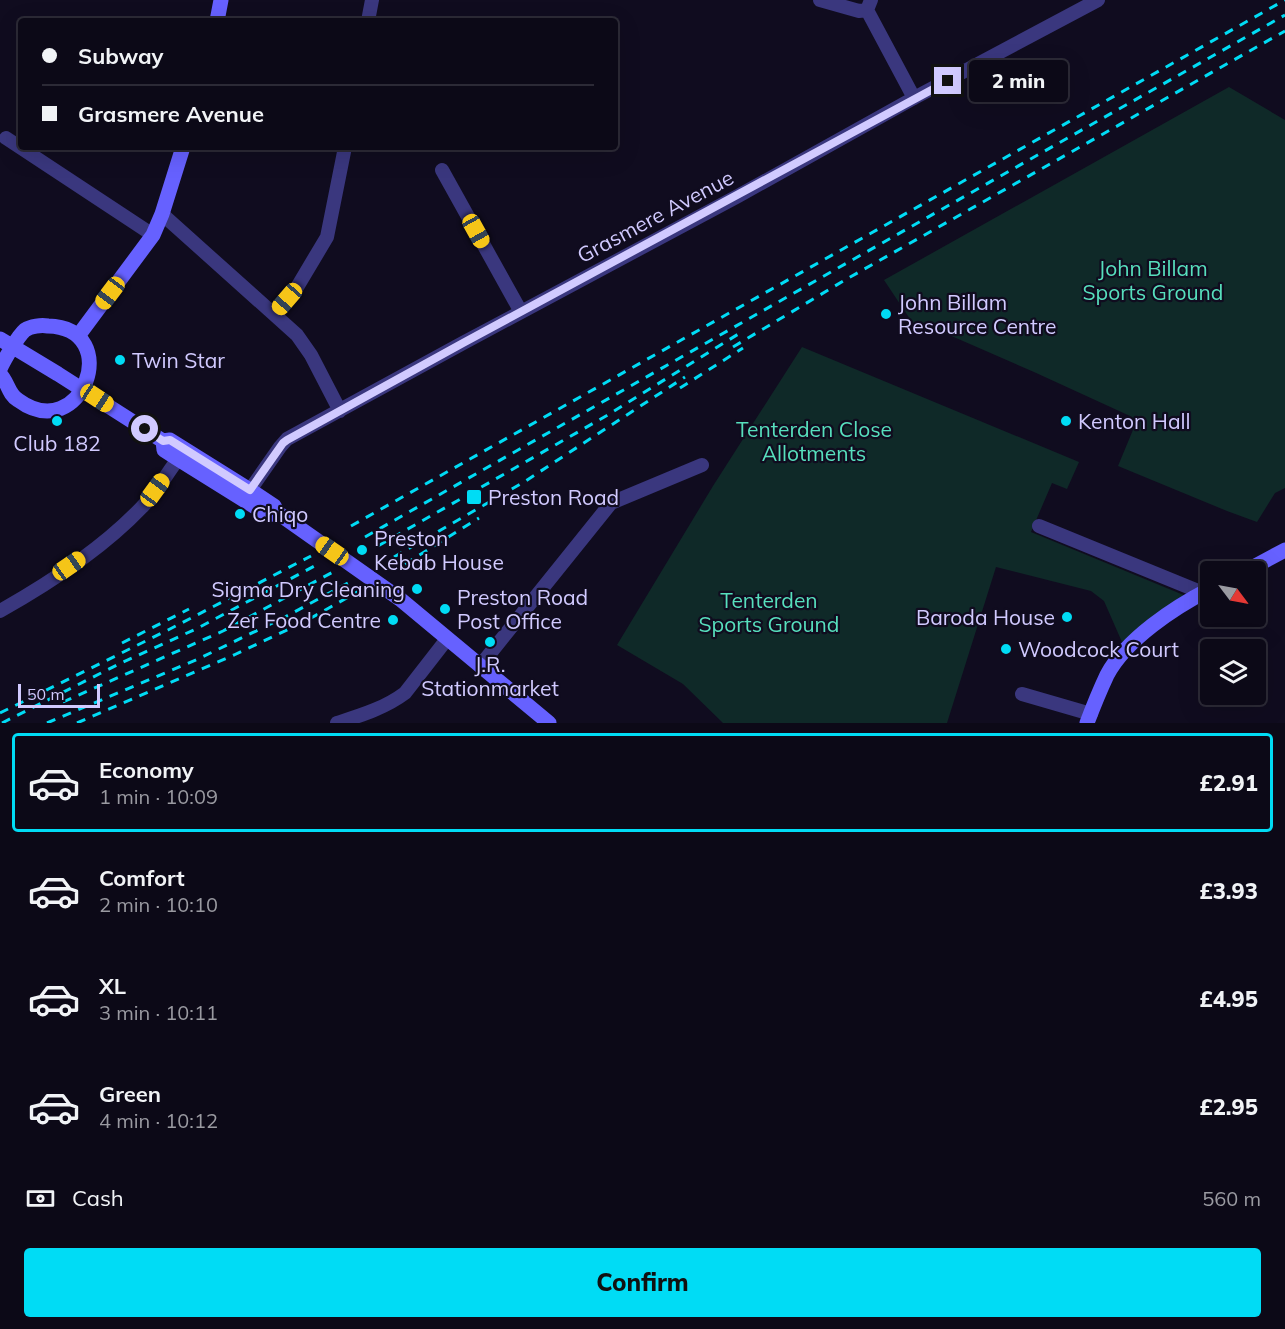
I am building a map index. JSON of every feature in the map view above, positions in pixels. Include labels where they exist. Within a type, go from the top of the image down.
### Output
[{"type":"street","points":[[218,18],[221,0]]},
{"type":"street","points":[[369,18],[372,0]]},
{"type":"street","points":[[820,0],[859,11],[869,5],[914,98]]},
{"type":"street","name":"Grasmere Avenue","points":[[250,490],[283,443],[1098,0]]},
{"type":"street","points":[[6,138],[18,146]]},
{"type":"street","points":[[24,150],[153,235]]},
{"type":"street","points":[[78,336],[153,235],[182,150]]},
{"type":"street","points":[[274,314],[296,289],[327,237],[344,150]]},
{"type":"street","points":[[442,170],[521,312]]},
{"type":"street","points":[[162,214],[297,335],[311,355],[340,411]]},
{"type":"street","points":[[0,369],[7,343],[25,330],[36,326],[53,326],[78,336],[84,342],[90,362],[86,381],[81,389],[67,406],[52,411],[37,411],[23,404],[6,400],[4,378],[0,374]]},
{"type":"street","points":[[7,343],[163,441],[170,440],[274,506],[278,513],[393,595],[549,723]]},
{"type":"street","points":[[163,441],[164,450],[178,459],[268,515],[278,513]]},
{"type":"street","points":[[0,611],[104,542],[144,506],[178,459]]},
{"type":"street","points":[[480,666],[611,503],[702,465]]},
{"type":"street","points":[[1039,526],[1200,588]]},
{"type":"street","points":[[1264,561],[1285,550]]},
{"type":"street","points":[[1022,694],[1089,718],[1108,674],[1128,647],[1165,617],[1200,595]]},
{"type":"street","points":[[338,723],[366,714],[405,693],[447,639]]},
{"type":"green space","name":"John Billam Sports Ground","points":[[1229,87],[1285,120],[1285,488],[1275,493],[1257,522],[1118,466],[1135,425],[1130,416],[924,324],[920,334],[884,280]]},
{"type":"green space","name":"Tenterden Sports Ground","points":[[802,347],[1079,462],[1067,489],[1052,483],[1031,532],[1186,596],[1122,642],[1104,601],[1091,591],[996,567],[947,723],[723,723],[683,684],[617,645],[713,486]]},
{"type":"railway","points":[[351,526],[1285,0]]},
{"type":"railway","points":[[365,537],[1285,15]]},
{"type":"railway","points":[[733,347],[845,280],[1285,31]]},
{"type":"railway","points":[[378,546],[606,416],[740,333]]},
{"type":"railway","points":[[680,388],[743,348]]},
{"type":"railway","points":[[394,557],[524,482],[685,377]]},
{"type":"railway","points":[[405,564],[479,518]]},
{"type":"railway","points":[[0,713],[311,556]]},
{"type":"railway","points":[[2,723],[119,664],[198,628],[320,563]]},
{"type":"railway","points":[[63,702],[223,631],[333,572]]},
{"type":"railway","points":[[47,723],[198,659],[285,617],[348,583]]},
{"type":"railway","points":[[77,723],[234,655],[304,622],[359,591]]},
{"type":"railway","points":[[122,643],[189,609]]},
{"type":"place","name":"John Billam Resource Centre","points":[[886,314]]},
{"type":"place","name":"Twin Star","points":[[120,360]]},
{"type":"place","name":"Club 182","points":[[57,421]]},
{"type":"place","name":"Kenton Hall","points":[[1066,421]]},
{"type":"place","name":"Preston Road","points":[[474,497]]},
{"type":"place","name":"Chiqo","points":[[240,514]]},
{"type":"place","name":"Preston Kebab House","points":[[362,550]]},
{"type":"place","name":"Sigma Dry Cleaning","points":[[417,589]]},
{"type":"place","name":"Preston Road Post Office","points":[[445,609]]},
{"type":"place","name":"Baroda House","points":[[1067,617]]},
{"type":"place","name":"Zer Food Centre","points":[[393,620]]},
{"type":"place","name":"J.R. Stationmarket","points":[[490,642]]},
{"type":"place","name":"Woodcock Court","points":[[1006,649]]},
{"type":"route","points":[[145,429],[163,441],[170,440],[250,490],[287,440],[948,81]]},
{"type":"park label","name":"Tenterden Close Allotments","points":[[814,441]]}]
